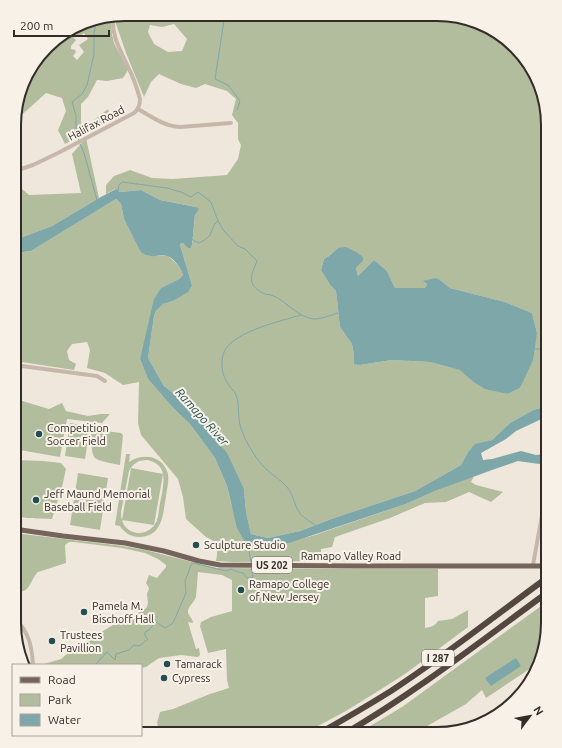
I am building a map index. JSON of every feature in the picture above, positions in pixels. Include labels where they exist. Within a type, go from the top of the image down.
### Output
[{"type":"highway","name":"I 287","points":[[330,727],[362,709],[407,680],[541,581]]},
{"type":"highway","name":"I 287","points":[[355,727],[433,677],[541,597]]},
{"type":"main road","name":"Ramapo Valley Road","points":[[21,530],[125,543],[151,548],[208,563],[224,565],[541,566]]},
{"type":"street","name":"Halifax Road","points":[[21,169],[46,159],[134,113],[138,109],[140,98],[133,78],[115,38],[112,22]]},
{"type":"street","points":[[138,109],[163,123],[180,127],[231,124]]},
{"type":"street","points":[[21,366],[97,376],[105,381]]},
{"type":"street","points":[[533,566],[541,521]]},
{"type":"street","points":[[21,625],[28,637],[32,651],[33,664]]},
{"type":"green space","points":[[111,22],[114,43],[128,70],[123,78],[107,81],[97,80],[88,97],[81,104],[81,125],[88,125],[108,109],[111,120],[65,144],[58,130],[66,111],[62,98],[46,93],[22,115],[29,85],[35,73],[47,56],[62,42],[73,35],[75,34],[79,32],[92,27]],"holes":[[[84,33],[88,39],[79,45],[84,52],[77,60],[73,56],[76,52],[75,50],[71,49],[71,46],[76,40],[73,37],[75,34],[79,37]]]},
{"type":"green space","points":[[115,22],[451,22],[477,29],[500,42],[511,51],[520,62],[530,79],[540,111],[541,408],[533,410],[510,423],[492,440],[475,445],[468,452],[461,465],[415,491],[300,531],[268,538],[251,534],[246,512],[244,489],[186,403],[164,386],[148,358],[156,311],[163,304],[173,301],[192,285],[180,245],[183,243],[191,248],[196,207],[160,200],[141,190],[120,192],[115,189],[106,194],[106,185],[114,176],[130,170],[152,178],[173,179],[227,175],[238,159],[241,145],[238,139],[238,123],[232,115],[236,99],[227,91],[205,84],[196,88],[181,84],[159,74],[151,82],[144,97]],"holes":[[[174,24],[187,39],[182,51],[168,52],[154,44],[148,32],[150,25],[162,27]],[[338,248],[363,261],[356,268],[358,276],[374,260],[387,271],[395,288],[425,288],[427,284],[424,282],[440,280],[450,288],[505,302],[532,313],[537,333],[520,388],[508,394],[472,381],[461,370],[430,362],[392,360],[360,365],[354,355],[352,344],[340,327],[336,291],[330,285],[321,270],[324,259]]]},
{"type":"green space","points":[[86,138],[99,198],[52,226],[21,238],[21,188],[29,195],[81,193],[72,154]]},
{"type":"green space","points":[[116,199],[121,204],[124,219],[140,251],[149,256],[168,256],[181,270],[183,275],[179,279],[161,288],[140,359],[148,379],[174,409],[190,424],[215,458],[227,486],[231,504],[245,542],[254,546],[270,546],[312,536],[406,504],[474,476],[471,482],[476,485],[503,492],[491,502],[469,492],[446,502],[425,503],[390,518],[335,537],[332,547],[321,549],[321,561],[216,561],[217,543],[206,537],[186,519],[183,497],[178,479],[141,435],[138,423],[139,382],[123,385],[105,373],[87,368],[90,350],[87,342],[72,344],[67,351],[69,360],[76,364],[74,370],[21,362],[21,252],[31,251]]},
{"type":"green space","name":"Competition Soccer Field","points":[[21,401],[49,409],[62,403],[66,411],[88,416],[110,414],[102,423],[67,419],[60,457],[21,450]]},
{"type":"green space","points":[[70,423],[90,427],[85,459],[65,456]]},
{"type":"green space","points":[[91,429],[121,433],[123,435],[120,465],[95,458],[92,449]]},
{"type":"green space","points":[[126,454],[130,454],[129,462],[140,457],[151,457],[156,459],[164,466],[168,474],[164,510],[157,529],[147,536],[136,537],[128,534],[119,525],[115,525]],"holes":[[[148,460],[154,462],[163,473],[162,494],[158,517],[155,525],[150,530],[143,533],[137,533],[126,527],[122,520],[121,512],[129,471],[132,466],[139,461]]]},
{"type":"green space","name":"Jeff Maund Memorial Baseball Field","points":[[21,460],[61,463],[66,469],[52,519],[21,517]]},
{"type":"green space","points":[[131,468],[163,474],[154,525],[122,520]]},
{"type":"green space","points":[[78,473],[108,478],[100,530],[70,525]]},
{"type":"green space","points":[[21,534],[123,546],[217,568],[438,569],[438,596],[425,598],[425,628],[433,626],[438,621],[452,619],[468,610],[468,627],[405,674],[346,711],[316,727],[160,727],[157,723],[160,712],[173,709],[229,688],[227,680],[226,649],[208,653],[200,626],[201,622],[211,617],[232,611],[232,580],[222,575],[198,572],[196,597],[188,611],[193,623],[188,622],[196,649],[199,648],[200,655],[198,657],[181,655],[159,658],[146,667],[142,668],[142,664],[44,664],[61,659],[73,649],[113,625],[144,610],[148,603],[147,594],[149,588],[146,583],[149,575],[157,578],[166,567],[166,565],[158,559],[145,553],[122,548],[69,542],[65,545],[66,563],[38,572],[27,589],[21,592]]},
{"type":"green space","points":[[541,606],[541,630],[539,643],[530,669],[486,698],[482,690],[466,704],[425,727],[369,727],[402,707]]},
{"type":"water","points":[[116,189],[120,192],[141,190],[160,200],[196,207],[199,209],[195,215],[191,248],[188,248],[183,243],[180,245],[192,285],[188,292],[173,301],[163,304],[156,311],[148,358],[164,386],[186,403],[227,453],[244,489],[246,512],[251,534],[268,538],[300,531],[415,491],[461,465],[468,452],[475,444],[492,440],[510,423],[533,410],[541,408],[541,419],[516,431],[506,439],[481,453],[483,460],[521,451],[536,455],[541,454],[541,463],[518,461],[435,491],[406,504],[289,543],[270,546],[254,546],[245,542],[237,528],[227,486],[215,458],[190,424],[174,409],[148,379],[140,359],[154,299],[161,288],[179,279],[183,275],[176,263],[167,256],[150,256],[140,251],[124,219],[121,204],[116,199],[31,251],[21,252],[21,238],[52,226]]},
{"type":"water","points":[[346,247],[363,257],[363,261],[356,268],[358,276],[374,260],[387,271],[395,288],[425,288],[427,284],[423,281],[435,278],[450,288],[505,302],[532,313],[537,333],[533,360],[520,388],[508,394],[485,389],[472,381],[460,370],[430,362],[392,360],[360,365],[354,364],[352,344],[340,327],[336,291],[330,285],[321,270],[324,259],[338,248]]},
{"type":"water","points":[[516,658],[521,666],[491,686],[485,678]]},
{"type":"waterway","points":[[224,21],[215,79],[228,85],[240,101],[237,110]]},
{"type":"waterway","points":[[79,141],[76,128],[76,116],[72,102],[82,94],[87,85],[94,54],[94,32],[96,26]]},
{"type":"waterway","points":[[80,144],[84,153],[97,200]]},
{"type":"waterway","points":[[118,191],[119,185],[122,182],[167,188],[191,197],[198,192],[211,202],[218,221],[224,231],[238,246],[245,249],[257,261],[252,273],[252,282],[257,289],[263,293],[276,297],[308,318],[314,319],[338,313]]},
{"type":"waterway","points":[[192,239],[199,243],[208,238],[218,221]]},
{"type":"waterway","points":[[301,315],[271,324],[239,337],[225,350],[222,358],[222,366],[223,375],[237,398],[240,424],[245,439],[251,450],[266,469],[287,487],[300,514],[315,525]]},
{"type":"waterway","points":[[535,349],[541,349]]},
{"type":"waterway","points":[[251,562],[249,551],[254,545]]},
{"type":"waterway","points":[[96,664],[107,652],[115,660],[116,654],[129,650],[134,645],[139,646],[148,639],[145,636],[145,632],[149,630],[156,622],[165,628],[173,623],[186,593],[185,581],[193,563],[226,571],[231,569],[243,573],[247,578],[253,578],[252,569]]},
{"type":"place","name":"Competition Soccer Field","points":[[39,434]]},
{"type":"place","name":"Jeff Maund Memorial Baseball Field","points":[[36,500]]},
{"type":"place","name":"Sculpture Studio","points":[[196,545]]},
{"type":"place","name":"Ramapo College of New Jersey","points":[[241,590]]},
{"type":"place","name":"Pamela M. Bischoff Hall","points":[[84,612]]},
{"type":"place","name":"Trustees Pavillion","points":[[52,641]]},
{"type":"place","name":"Tamarack","points":[[167,664]]},
{"type":"place","name":"Cypress","points":[[164,678]]},
{"type":"water label","name":"Ramapo River","points":[[202,417]]}]
